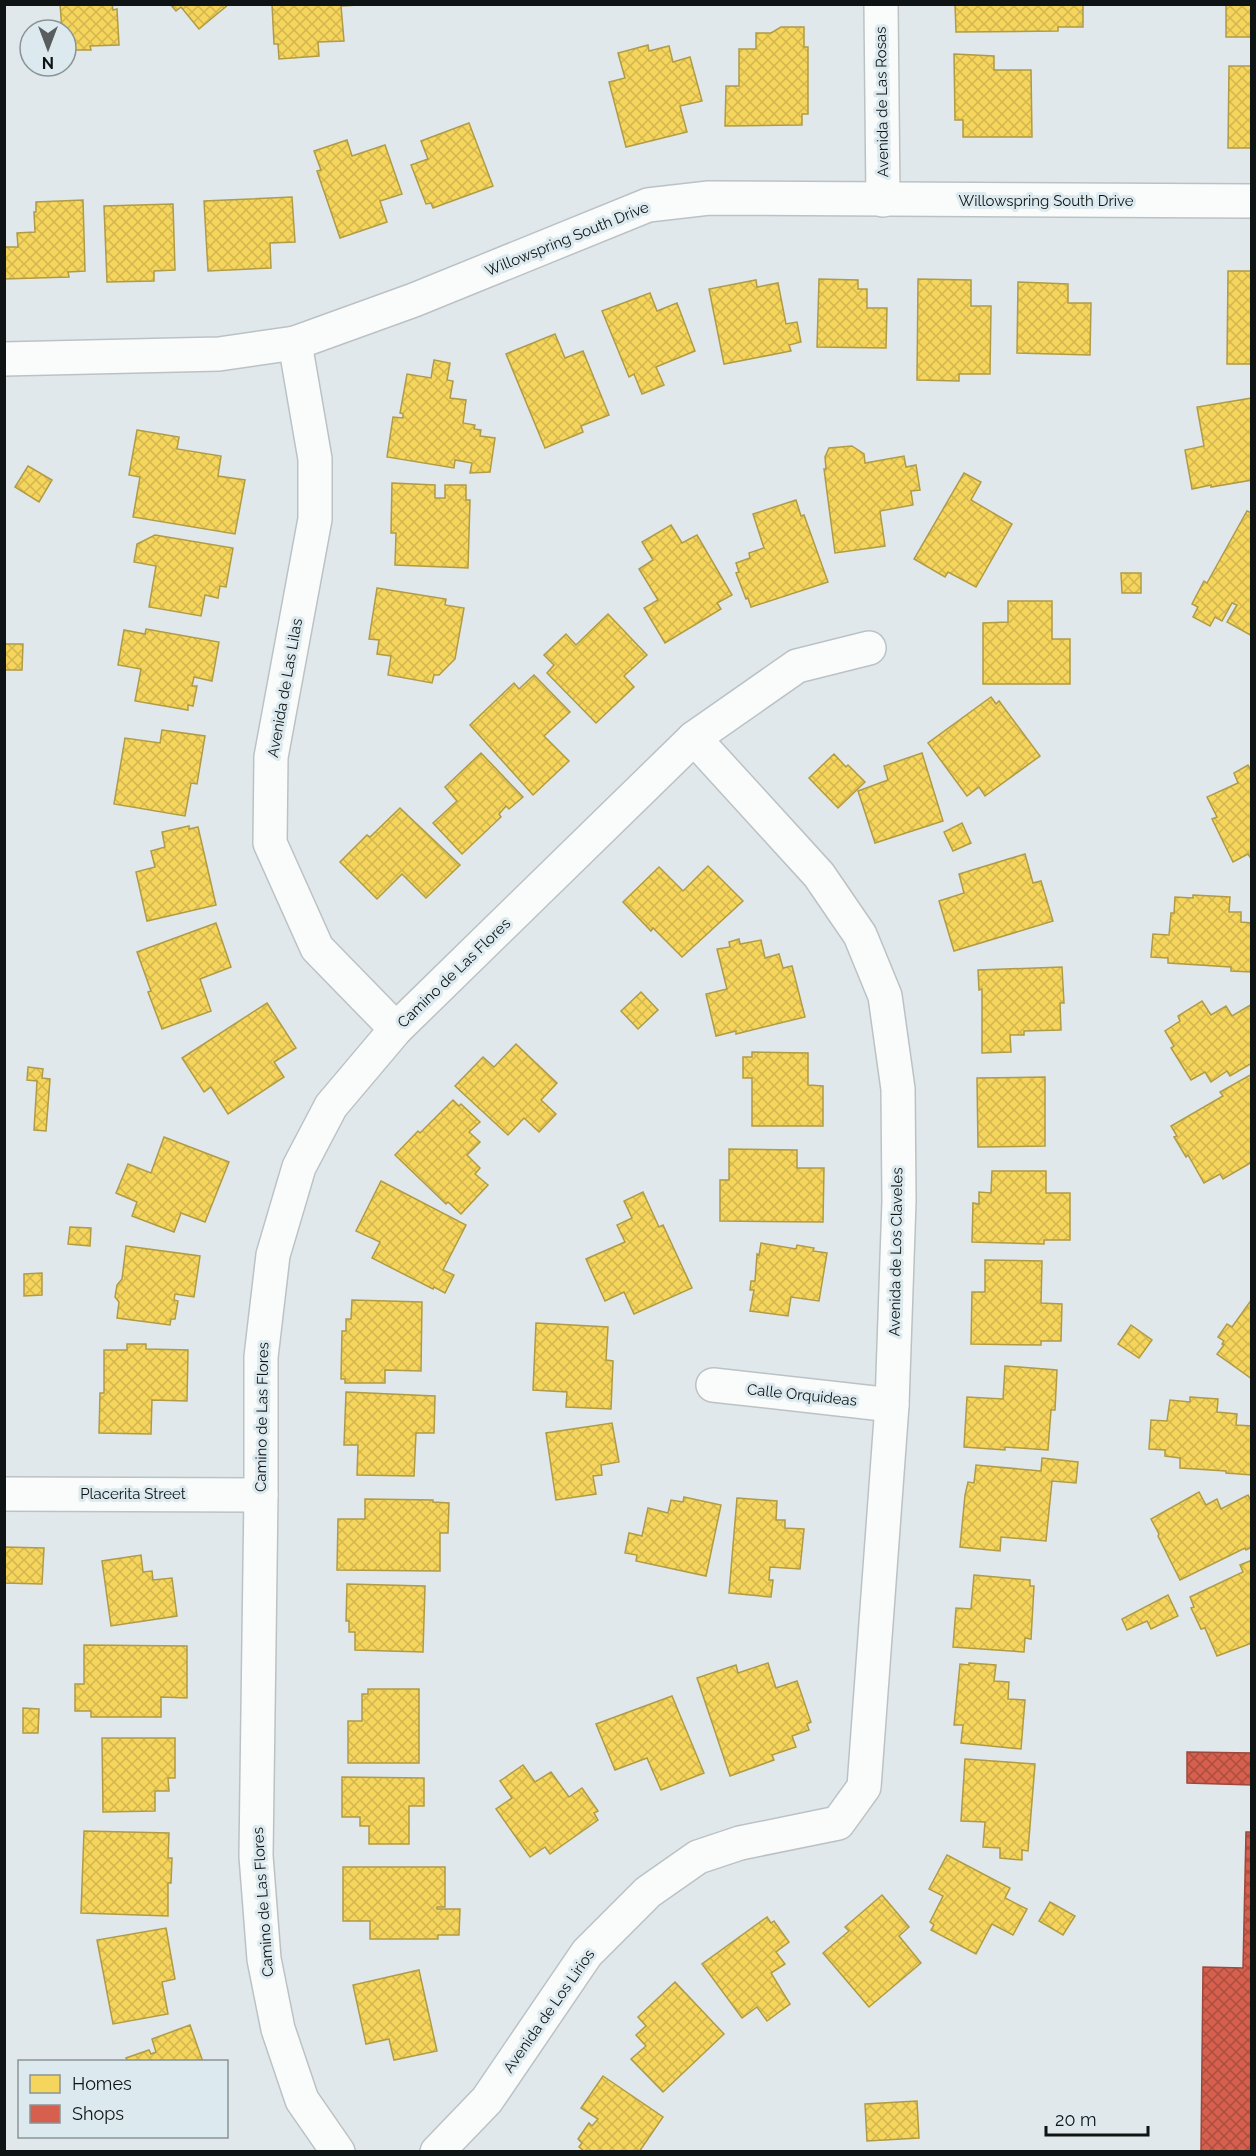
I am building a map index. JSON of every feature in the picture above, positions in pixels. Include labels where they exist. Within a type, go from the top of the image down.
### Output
[{"type":"street","name":"Avenida de Las Rosas","points":[[881,4],[883,201]]},
{"type":"street","name":"Willowspring South Drive","points":[[4,359],[219,354],[295,343],[414,300],[648,205],[709,198],[883,201],[1251,201]]},
{"type":"street","name":"Avenida de Las Lilas","points":[[295,343],[315,459],[315,519],[271,757],[270,843],[317,948],[396,1029]]},
{"type":"street","name":"Camino de Las Flores","points":[[338,2151],[302,2100],[278,2029],[264,1959],[256,1856],[261,1357],[273,1256],[299,1167],[331,1106],[396,1029],[694,738],[796,666],[869,648]]},
{"type":"street","name":"Avenida de Los Claveles","points":[[694,738],[819,875],[860,935],[885,996],[898,1089],[899,1201],[892,1405],[864,1787],[838,1823]]},
{"type":"street","name":"Calle Orquideas","points":[[713,1385],[892,1405]]},
{"type":"street","name":"Placerita Street","points":[[4,1494],[261,1495]]},
{"type":"street","name":"Avenida de Los Lirios","points":[[437,2151],[487,2100],[587,1953],[648,1893],[698,1857],[740,1843],[838,1823]]},
{"type":"building: Homes","points":[[60,4],[112,4],[113,10],[117,9],[119,45],[90,46],[91,50],[78,50],[78,18],[61,18]]},
{"type":"building: Homes","points":[[170,4],[229,4],[199,29],[181,7],[176,11]]},
{"type":"building: Homes","points":[[272,4],[357,5],[341,6],[344,41],[318,42],[319,56],[279,59],[278,44],[274,44]]},
{"type":"building: Homes","points":[[955,4],[1083,4],[1083,27],[1058,27],[1058,31],[956,32]]},
{"type":"building: Homes","points":[[1226,4],[1252,4],[1252,37],[1226,37]]},
{"type":"building: Homes","points":[[781,27],[804,27],[804,47],[808,47],[808,114],[802,114],[802,125],[725,126],[726,86],[739,86],[739,49],[756,49],[756,33],[771,33]]},
{"type":"building: Homes","points":[[648,45],[649,51],[669,46],[673,62],[690,57],[702,101],[680,106],[687,132],[626,147],[609,82],[625,78],[618,53]]},
{"type":"building: Homes","points":[[954,54],[994,56],[994,70],[1031,70],[1032,137],[963,137],[963,120],[955,120]]},
{"type":"building: Homes","points":[[1229,66],[1252,66],[1252,148],[1228,148]]},
{"type":"building: Homes","points":[[469,123],[493,186],[433,208],[431,203],[426,204],[411,165],[428,159],[421,141]]},
{"type":"building: Homes","points":[[347,140],[352,156],[385,145],[402,194],[380,201],[387,222],[340,238],[317,171],[321,170],[314,151]]},
{"type":"building: Homes","points":[[292,197],[295,242],[270,243],[271,268],[208,271],[204,201]]},
{"type":"building: Homes","points":[[83,200],[85,271],[68,272],[69,277],[4,279],[4,247],[18,247],[17,233],[35,232],[36,202]]},
{"type":"building: Homes","points":[[173,204],[175,270],[154,271],[154,281],[107,282],[104,206]]},
{"type":"building: Homes","points":[[1228,271],[1252,271],[1252,364],[1227,364]]},
{"type":"building: Homes","points":[[819,279],[858,280],[858,289],[867,289],[867,308],[887,308],[886,348],[817,347]]},
{"type":"building: Homes","points":[[918,279],[971,280],[971,306],[991,306],[990,374],[959,374],[959,381],[917,380]]},
{"type":"building: Homes","points":[[756,280],[757,287],[778,283],[786,324],[797,322],[801,342],[789,345],[791,351],[724,364],[709,289]]},
{"type":"building: Homes","points":[[1018,282],[1068,284],[1068,303],[1091,303],[1090,355],[1017,353]]},
{"type":"building: Homes","points":[[650,293],[657,311],[677,303],[695,351],[656,367],[664,385],[642,394],[634,374],[629,377],[602,311]]},
{"type":"building: Homes","points":[[555,334],[565,358],[583,351],[609,415],[581,426],[583,432],[545,448],[506,354]]},
{"type":"building: Homes","points":[[434,360],[450,363],[447,380],[453,381],[450,398],[466,400],[463,423],[475,425],[474,429],[481,430],[480,436],[495,438],[490,472],[470,473],[472,463],[455,460],[454,468],[387,457],[393,417],[403,418],[403,414],[400,413],[407,374],[431,378]]},
{"type":"building: Homes","points":[[1252,398],[1252,480],[1192,489],[1185,450],[1204,446],[1197,407]]},
{"type":"building: Homes","points":[[137,430],[179,437],[177,449],[221,456],[218,476],[245,480],[235,534],[133,517],[140,477],[129,475]]},
{"type":"building: Homes","points":[[852,446],[864,454],[865,463],[904,456],[906,467],[916,465],[920,490],[911,491],[913,505],[880,511],[885,546],[835,553],[824,469],[826,469],[825,457],[829,448]]},
{"type":"building: Homes","points":[[28,466],[52,480],[39,502],[15,487]]},
{"type":"building: Homes","points":[[964,473],[981,482],[971,500],[1012,524],[976,587],[948,572],[945,577],[914,559]]},
{"type":"building: Homes","points":[[392,483],[435,485],[435,498],[445,498],[445,485],[466,485],[466,500],[470,500],[468,568],[395,565],[396,533],[391,533]]},
{"type":"building: Homes","points":[[796,500],[801,516],[804,515],[828,582],[751,607],[736,573],[739,572],[736,563],[750,558],[749,553],[764,548],[753,514]]},
{"type":"building: Homes","points":[[1247,511],[1252,513],[1252,636],[1227,622],[1237,605],[1232,603],[1222,621],[1215,617],[1210,626],[1193,617],[1198,607],[1192,604],[1204,581],[1207,583]]},
{"type":"building: Homes","points":[[671,525],[682,543],[697,535],[732,595],[717,603],[721,609],[665,643],[644,608],[658,600],[639,569],[653,560],[642,542]]},
{"type":"building: Homes","points":[[155,535],[233,548],[226,587],[220,586],[218,598],[205,595],[201,616],[149,607],[156,566],[134,562],[137,544]]},
{"type":"building: Homes","points":[[1121,573],[1141,573],[1141,593],[1122,593]]},
{"type":"building: Homes","points":[[377,588],[446,599],[445,605],[464,608],[455,659],[439,675],[434,675],[432,683],[388,675],[391,656],[377,654],[379,640],[369,639]]},
{"type":"building: Homes","points":[[1008,601],[1052,601],[1052,639],[1070,639],[1070,684],[983,684],[983,623],[1008,622]]},
{"type":"building: Homes","points":[[608,614],[647,655],[624,676],[634,687],[596,723],[547,673],[554,665],[544,655],[566,634],[576,645]]},
{"type":"building: Homes","points":[[146,629],[219,642],[212,681],[194,677],[192,686],[197,686],[193,706],[188,705],[188,710],[135,701],[141,669],[118,665],[124,630],[145,634]]},
{"type":"building: Homes","points":[[4,644],[23,644],[22,670],[4,670]]},
{"type":"building: Homes","points":[[534,675],[570,712],[544,736],[569,761],[533,795],[470,725],[514,683],[519,689]]},
{"type":"building: Homes","points":[[991,697],[996,704],[999,701],[1040,756],[985,796],[979,787],[967,796],[928,743]]},
{"type":"building: Homes","points":[[162,730],[205,736],[197,784],[191,783],[185,816],[114,804],[125,738],[160,743]]},
{"type":"building: Homes","points":[[481,753],[523,797],[509,809],[506,806],[499,814],[501,817],[462,854],[433,823],[457,801],[445,787]]},
{"type":"building: Homes","points":[[922,753],[943,821],[875,843],[858,791],[888,780],[884,766]]},
{"type":"building: Homes","points":[[834,754],[865,782],[838,808],[809,778]]},
{"type":"building: Homes","points":[[1248,765],[1252,772],[1252,860],[1248,854],[1233,862],[1212,819],[1217,817],[1207,797],[1238,783],[1234,773]]},
{"type":"building: Homes","points":[[400,808],[460,865],[426,898],[402,874],[377,899],[340,862],[367,835],[370,837]]},
{"type":"building: Homes","points":[[962,823],[971,843],[953,851],[944,832]]},
{"type":"building: Homes","points":[[189,826],[189,829],[198,827],[216,905],[147,921],[136,872],[155,867],[151,851],[165,847],[162,832]]},
{"type":"building: Homes","points":[[1025,854],[1033,883],[1041,881],[1053,921],[954,951],[939,901],[964,893],[959,874]]},
{"type":"building: Homes","points":[[708,866],[743,901],[682,957],[653,928],[651,931],[623,902],[659,867],[683,891]]},
{"type":"building: Homes","points":[[1193,895],[1230,897],[1229,912],[1241,912],[1241,922],[1252,923],[1252,972],[1231,971],[1231,967],[1168,963],[1168,958],[1151,957],[1153,934],[1169,935],[1175,897],[1193,898]]},
{"type":"building: Homes","points":[[216,923],[231,967],[200,979],[211,1011],[162,1029],[148,992],[151,991],[137,952]]},
{"type":"building: Homes","points":[[739,939],[740,944],[761,940],[765,958],[779,954],[783,968],[792,966],[805,1017],[736,1034],[736,1031],[716,1036],[706,994],[727,989],[717,949],[730,947],[729,942]]},
{"type":"building: Homes","points":[[1062,967],[1064,1003],[1060,1003],[1061,1030],[1024,1031],[1024,1035],[1010,1035],[1011,1052],[982,1053],[982,989],[979,990],[978,970]]},
{"type":"building: Homes","points":[[641,992],[658,1010],[638,1029],[621,1011]]},
{"type":"building: Homes","points":[[1202,1001],[1211,1015],[1226,1006],[1232,1016],[1252,1004],[1252,1063],[1230,1076],[1227,1071],[1211,1082],[1205,1072],[1191,1080],[1171,1048],[1174,1046],[1165,1031],[1180,1021],[1178,1016]]},
{"type":"building: Homes","points":[[267,1003],[296,1048],[274,1062],[284,1077],[228,1114],[211,1087],[204,1092],[182,1058]]},
{"type":"building: Homes","points":[[516,1044],[557,1083],[541,1100],[556,1114],[539,1132],[524,1118],[508,1135],[455,1086],[483,1057],[494,1067]]},
{"type":"building: Homes","points":[[752,1052],[808,1053],[808,1085],[823,1086],[823,1126],[752,1126],[752,1078],[743,1078],[743,1057],[752,1057]]},
{"type":"building: Homes","points":[[28,1067],[43,1069],[42,1078],[50,1079],[46,1131],[34,1130],[37,1081],[27,1080]]},
{"type":"building: Homes","points":[[1252,1074],[1252,1162],[1223,1179],[1220,1174],[1204,1183],[1188,1155],[1186,1157],[1174,1137],[1177,1136],[1171,1126],[1223,1096],[1220,1092]]},
{"type":"building: Homes","points":[[1045,1077],[1045,1146],[978,1147],[977,1078]]},
{"type":"building: Homes","points":[[453,1100],[459,1106],[461,1104],[480,1122],[469,1132],[480,1142],[467,1155],[480,1168],[475,1174],[488,1185],[461,1214],[448,1202],[446,1204],[395,1155]]},
{"type":"building: Homes","points":[[164,1137],[229,1162],[205,1222],[181,1213],[174,1232],[132,1216],[137,1202],[116,1193],[128,1164],[151,1173]]},
{"type":"building: Homes","points":[[729,1149],[797,1150],[797,1168],[824,1168],[823,1222],[720,1221],[720,1180],[729,1180]]},
{"type":"building: Homes","points":[[992,1171],[1046,1171],[1046,1193],[1070,1193],[1070,1240],[1044,1240],[1044,1244],[972,1242],[973,1203],[979,1204],[979,1192],[991,1193]]},
{"type":"building: Homes","points":[[381,1181],[466,1225],[443,1270],[454,1275],[445,1293],[372,1258],[380,1242],[356,1231]]},
{"type":"building: Homes","points":[[643,1192],[659,1227],[663,1225],[692,1288],[634,1314],[624,1292],[605,1301],[586,1259],[625,1242],[617,1225],[632,1218],[624,1201]]},
{"type":"building: Homes","points":[[70,1227],[91,1228],[90,1246],[68,1244]]},
{"type":"building: Homes","points":[[761,1243],[796,1249],[797,1245],[827,1253],[819,1301],[791,1297],[788,1316],[750,1311],[754,1290],[750,1290],[751,1281],[755,1281],[757,1254],[759,1255]]},
{"type":"building: Homes","points":[[126,1246],[200,1256],[194,1297],[175,1294],[174,1300],[178,1301],[175,1319],[171,1319],[170,1325],[117,1318],[119,1302],[115,1297],[117,1285],[122,1279]]},
{"type":"building: Homes","points":[[985,1260],[1042,1261],[1041,1303],[1062,1304],[1061,1341],[1041,1341],[1041,1345],[971,1344],[972,1292],[985,1292]]},
{"type":"building: Homes","points":[[42,1273],[42,1295],[24,1296],[24,1274]]},
{"type":"building: Homes","points":[[1252,1299],[1252,1379],[1217,1354],[1224,1345],[1222,1344],[1224,1341],[1218,1337],[1227,1324],[1232,1327]]},
{"type":"building: Homes","points":[[352,1300],[422,1302],[421,1371],[385,1370],[385,1383],[345,1383],[345,1379],[341,1379],[342,1331],[346,1331],[346,1319],[351,1319]]},
{"type":"building: Homes","points":[[536,1323],[608,1327],[606,1360],[613,1361],[611,1409],[566,1407],[567,1392],[533,1390]]},
{"type":"building: Homes","points":[[1131,1325],[1152,1340],[1139,1358],[1118,1344]]},
{"type":"building: Homes","points":[[127,1344],[146,1344],[146,1349],[188,1350],[187,1401],[152,1400],[151,1434],[99,1433],[100,1393],[104,1393],[104,1350],[127,1350]]},
{"type":"building: Homes","points":[[1005,1366],[1057,1370],[1055,1410],[1051,1410],[1048,1450],[964,1447],[967,1397],[1003,1399]]},
{"type":"building: Homes","points":[[346,1392],[435,1396],[434,1433],[416,1433],[414,1476],[357,1475],[358,1445],[344,1445]]},
{"type":"building: Homes","points":[[1190,1397],[1218,1399],[1217,1412],[1237,1414],[1236,1425],[1252,1426],[1252,1475],[1180,1468],[1180,1458],[1165,1456],[1165,1450],[1149,1449],[1151,1420],[1167,1421],[1170,1400],[1190,1402]]},
{"type":"building: Homes","points":[[612,1423],[619,1462],[601,1465],[602,1475],[593,1476],[596,1494],[556,1500],[546,1433]]},
{"type":"building: Homes","points":[[1042,1458],[1078,1462],[1076,1483],[1052,1481],[1046,1541],[1001,1537],[1000,1551],[960,1547],[965,1495],[968,1482],[974,1483],[976,1465],[1041,1471]]},
{"type":"building: Homes","points":[[1199,1492],[1206,1505],[1217,1499],[1221,1509],[1248,1495],[1252,1503],[1252,1547],[1246,1550],[1245,1548],[1180,1580],[1151,1519]]},
{"type":"building: Homes","points":[[684,1497],[721,1505],[706,1576],[636,1561],[637,1555],[625,1553],[629,1533],[642,1536],[648,1508],[668,1513],[671,1500],[683,1502]]},
{"type":"building: Homes","points":[[737,1498],[777,1501],[776,1520],[785,1520],[785,1528],[804,1529],[800,1569],[770,1567],[769,1580],[773,1580],[771,1597],[729,1593]]},
{"type":"building: Homes","points":[[365,1499],[433,1500],[433,1502],[449,1503],[448,1533],[440,1533],[440,1571],[337,1570],[338,1519],[365,1519]]},
{"type":"building: Homes","points":[[4,1547],[44,1548],[42,1584],[4,1583]]},
{"type":"building: Homes","points":[[141,1555],[143,1572],[152,1571],[153,1580],[172,1578],[177,1616],[111,1626],[102,1561]]},
{"type":"building: Homes","points":[[1252,1560],[1252,1643],[1217,1656],[1205,1628],[1201,1629],[1191,1608],[1194,1607],[1190,1597],[1243,1572],[1240,1565]]},
{"type":"building: Homes","points":[[974,1575],[1030,1580],[1030,1586],[1034,1586],[1031,1639],[1025,1638],[1024,1652],[953,1647],[956,1608],[971,1609]]},
{"type":"building: Homes","points":[[347,1584],[425,1586],[423,1652],[355,1650],[355,1632],[349,1632],[349,1621],[346,1621]]},
{"type":"building: Homes","points":[[1168,1595],[1178,1616],[1151,1629],[1147,1621],[1127,1630],[1122,1619]]},
{"type":"building: Homes","points":[[84,1645],[187,1646],[187,1698],[161,1697],[161,1717],[91,1717],[91,1711],[75,1711],[75,1684],[84,1684]]},
{"type":"building: Homes","points":[[768,1663],[776,1688],[797,1681],[811,1722],[807,1724],[809,1730],[792,1736],[796,1747],[772,1755],[774,1760],[730,1776],[697,1678],[736,1665],[738,1673]]},
{"type":"building: Homes","points":[[969,1663],[996,1665],[994,1681],[1009,1682],[1008,1699],[1025,1700],[1021,1749],[961,1743],[963,1725],[954,1725],[960,1664],[969,1665]]},
{"type":"building: Homes","points":[[368,1689],[419,1689],[419,1763],[348,1763],[348,1721],[362,1721],[362,1694],[368,1694]]},
{"type":"building: Homes","points":[[672,1696],[704,1773],[661,1790],[647,1758],[615,1770],[596,1724]]},
{"type":"building: Homes","points":[[23,1708],[39,1709],[38,1733],[23,1733]]},
{"type":"building: Homes","points":[[102,1738],[175,1738],[175,1778],[168,1778],[169,1791],[155,1791],[155,1811],[103,1812]]},
{"type":"building: Homes","points":[[965,1759],[1035,1764],[1028,1851],[1022,1850],[1022,1860],[1000,1858],[1000,1848],[983,1847],[985,1822],[961,1821]]},
{"type":"building: Homes","points":[[523,1765],[535,1782],[551,1772],[569,1797],[582,1788],[598,1811],[594,1813],[598,1820],[550,1854],[545,1847],[530,1857],[496,1809],[512,1798],[500,1781]]},
{"type":"building: Homes","points":[[342,1777],[424,1778],[424,1806],[409,1806],[409,1844],[369,1844],[369,1826],[360,1826],[360,1817],[342,1817]]},
{"type":"building: Homes","points":[[84,1831],[169,1833],[168,1858],[172,1858],[171,1883],[168,1883],[168,1916],[81,1913]]},
{"type":"building: Homes","points":[[947,1855],[1010,1888],[1005,1898],[1027,1909],[1013,1935],[992,1924],[976,1954],[931,1930],[934,1925],[930,1922],[943,1896],[929,1889]]},
{"type":"building: Homes","points":[[343,1867],[445,1867],[445,1907],[437,1907],[437,1909],[460,1909],[459,1935],[438,1935],[438,1939],[370,1939],[370,1921],[343,1921]]},
{"type":"building: Homes","points":[[882,1895],[909,1927],[899,1936],[921,1963],[869,2007],[823,1953],[849,1931],[845,1927]]},
{"type":"building: Homes","points":[[1050,1902],[1075,1916],[1063,1935],[1039,1921]]},
{"type":"building: Homes","points":[[767,1917],[771,1923],[774,1921],[789,1942],[776,1952],[785,1964],[771,1973],[790,2004],[767,2021],[757,2007],[742,2018],[702,1964]]},
{"type":"building: Homes","points":[[166,1928],[175,1979],[162,1982],[168,2014],[113,2024],[97,1940]]},
{"type":"building: Homes","points":[[419,1970],[437,2051],[394,2060],[389,2039],[366,2044],[353,1985]]},
{"type":"building: Homes","points":[[675,1982],[724,2034],[663,2092],[631,2059],[646,2046],[636,2035],[646,2026],[638,2017]]},
{"type":"building: Homes","points":[[190,2025],[202,2060],[127,2060],[126,2058],[149,2050],[151,2054],[156,2052],[152,2039]]},
{"type":"building: Homes","points":[[603,2076],[663,2117],[639,2152],[585,2152],[579,2147],[582,2143],[578,2139],[589,2123],[592,2126],[598,2119],[581,2108]]},
{"type":"building: Homes","points":[[917,2101],[919,2138],[867,2141],[865,2104]]},
{"type":"building: Shops","points":[[1187,1752],[1252,1753],[1252,1785],[1187,1783]]},
{"type":"building: Shops","points":[[1246,1832],[1252,1832],[1252,2152],[1201,2152],[1203,1967],[1243,1968]]}]
